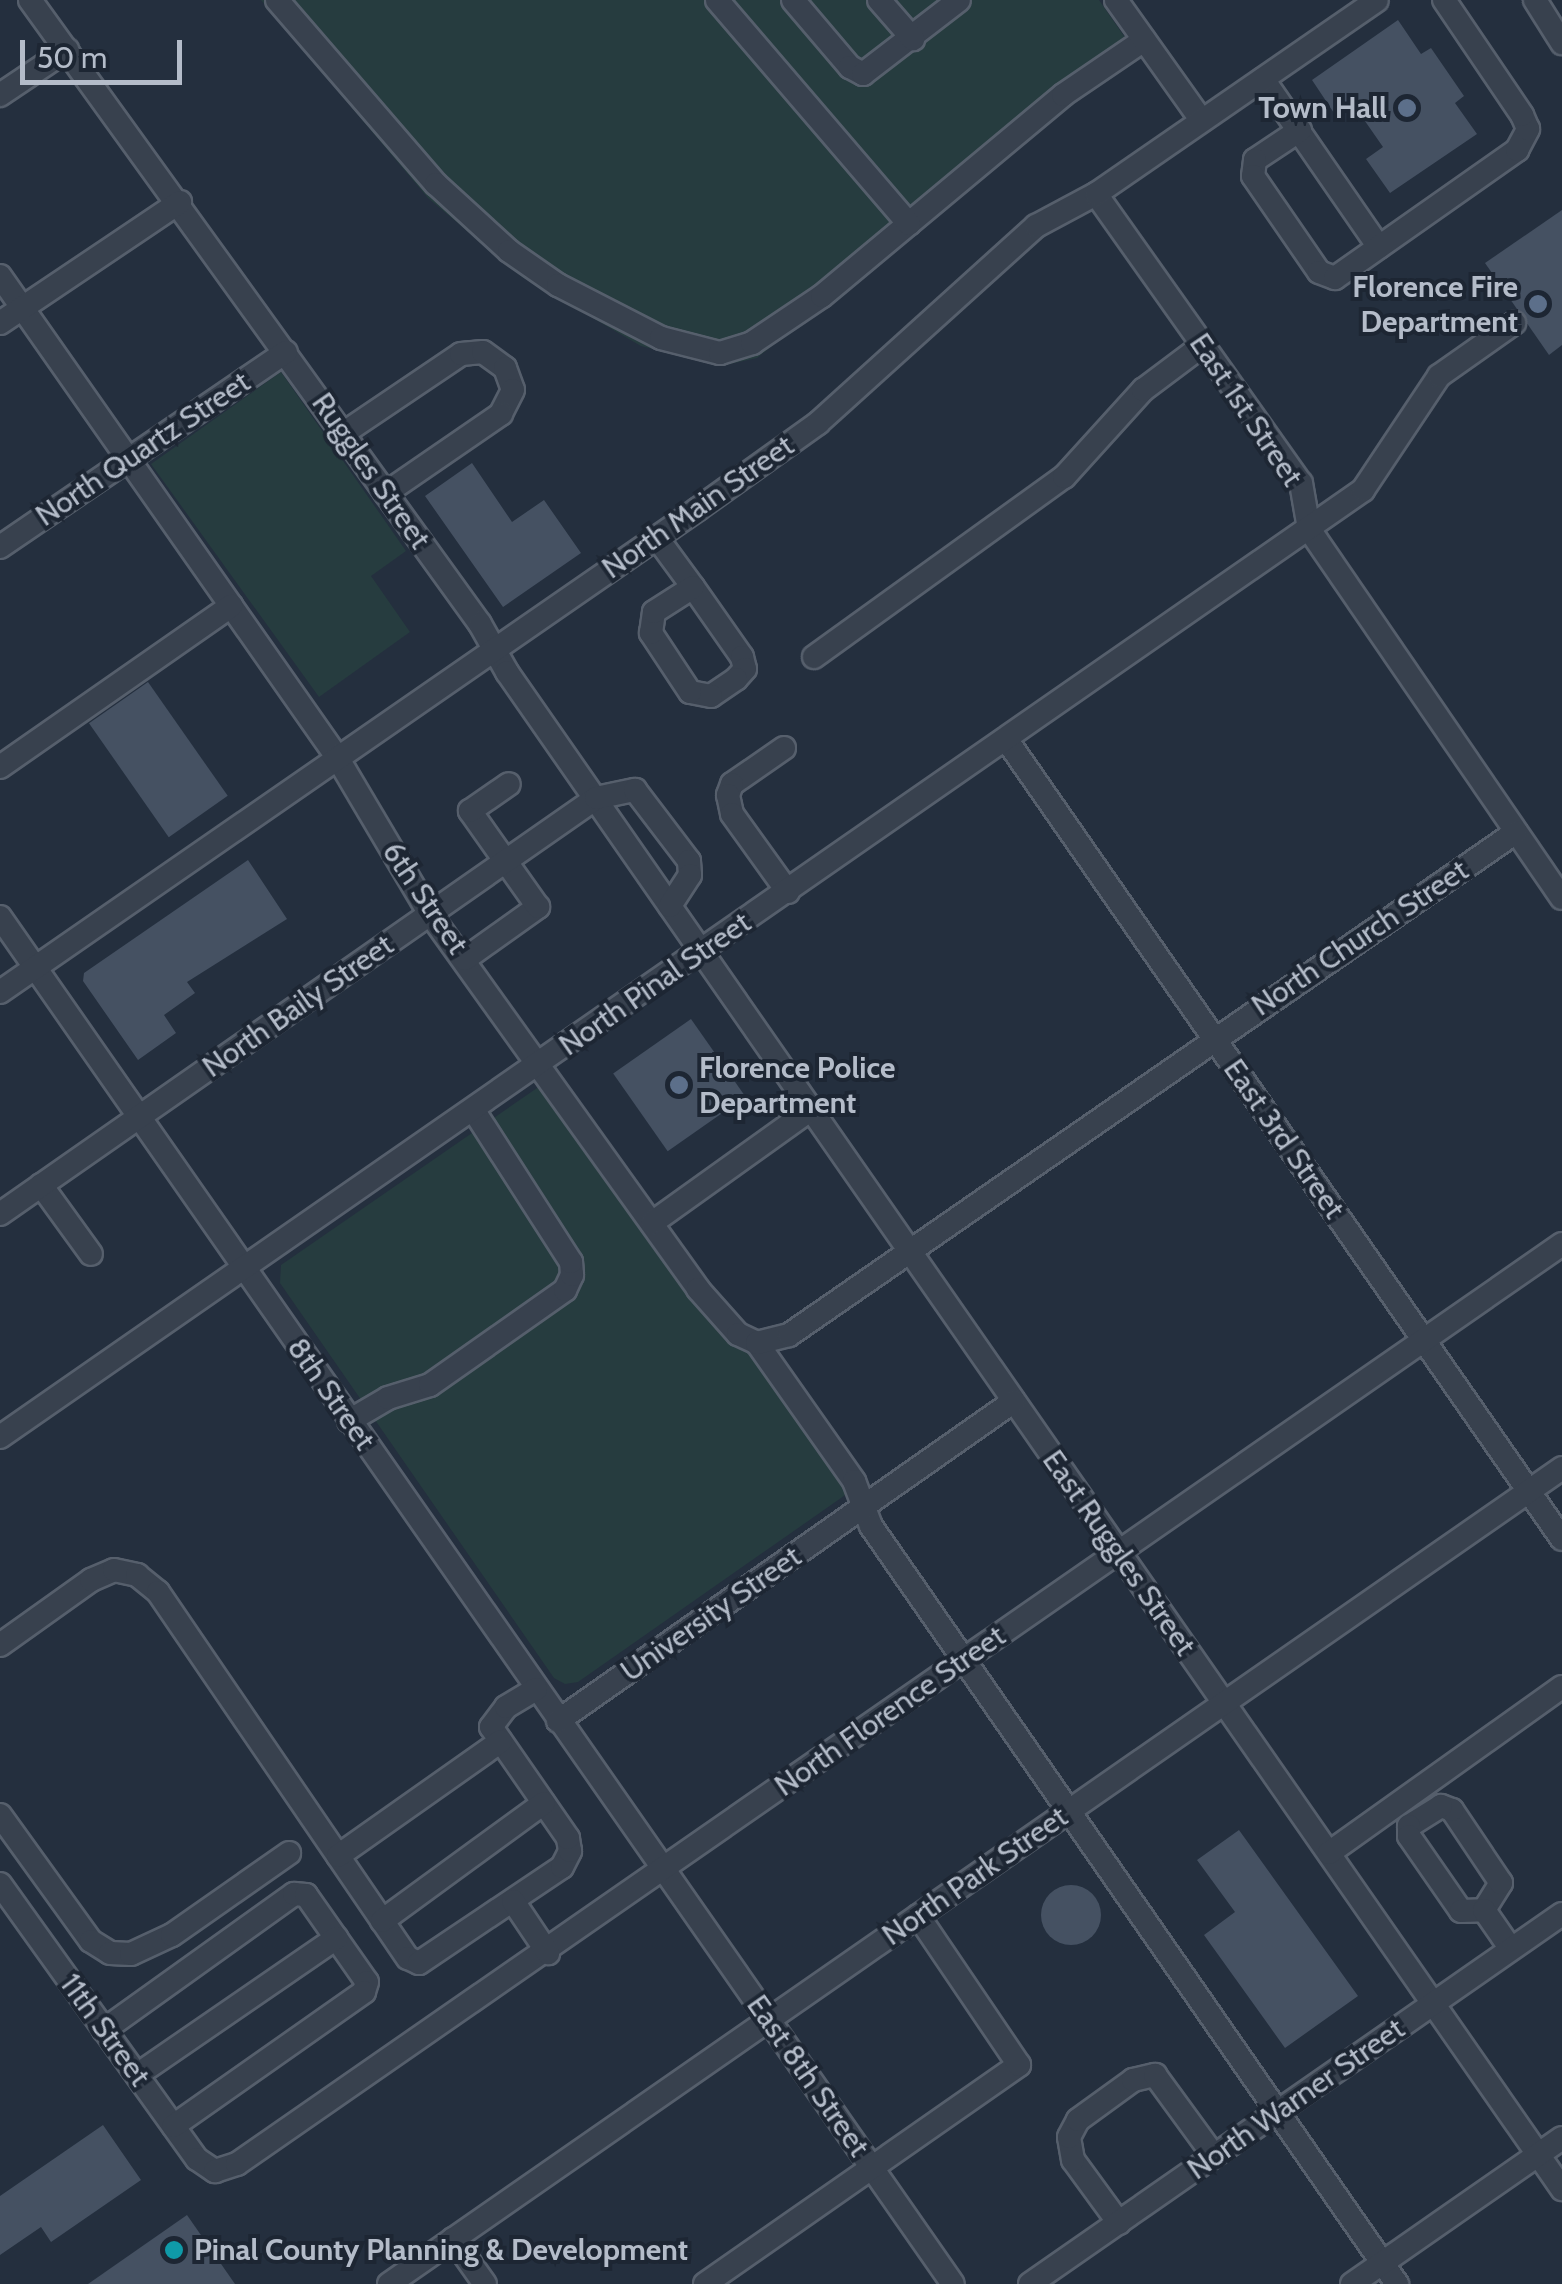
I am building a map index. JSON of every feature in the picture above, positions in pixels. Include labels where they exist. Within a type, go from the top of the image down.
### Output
[{"type":"street","name":"Ruggles Street","points":[[30,0],[344,433],[700,950]]},
{"type":"street","points":[[277,0],[416,162],[509,251],[558,284],[680,347],[720,353],[752,343],[909,224],[1063,96],[1144,40]]},
{"type":"street","points":[[717,0],[909,224]]},
{"type":"street","points":[[793,0],[850,67],[863,74],[959,0]]},
{"type":"street","points":[[879,0],[912,39]]},
{"type":"street","points":[[1116,0],[1202,121]]},
{"type":"street","name":"North Main Street","points":[[0,992],[657,538],[818,422],[1036,226],[1096,194],[1377,0]]},
{"type":"street","points":[[1300,130],[1256,160],[1253,176],[1326,277],[1335,278],[1525,140],[1522,115],[1444,0]]},
{"type":"street","points":[[1535,0],[1562,43]]},
{"type":"street","points":[[0,95],[67,50]]},
{"type":"street","points":[[1263,79],[1379,247]]},
{"type":"street","name":"East 1st Street","points":[[1096,194],[1301,483],[1309,529],[1562,898]]},
{"type":"street","points":[[0,323],[180,202]]},
{"type":"street","name":"6th Street","points":[[0,276],[336,757],[430,914],[542,1064],[698,1289],[738,1334],[757,1343],[854,1481],[864,1507],[964,1658],[1397,2284]]},
{"type":"street","name":"North Pinal Street","points":[[0,1437],[1363,490],[1439,376],[1514,323]]},
{"type":"street","points":[[814,657],[1064,476],[1144,390],[1203,345]]},
{"type":"street","name":"North Quartz Street","points":[[0,546],[286,352]]},
{"type":"street","points":[[344,433],[461,354],[483,352],[505,368],[512,390],[501,414],[386,493]]},
{"type":"street","points":[[657,538],[692,587],[744,668],[711,696],[690,692],[650,633],[654,612],[692,587]]},
{"type":"street","points":[[0,767],[232,606]]},
{"type":"street","name":"East 3rd Street","points":[[1006,739],[1562,1538]]},
{"type":"street","points":[[784,748],[732,784],[728,795],[732,814],[788,892]]},
{"type":"street","points":[[466,959],[538,907],[470,810],[508,784]]},
{"type":"street","points":[[596,798],[635,790],[689,861],[690,875],[670,906]]},
{"type":"street","name":"North Baily Street","points":[[0,1214],[596,798]]},
{"type":"street","name":"North Church Street","points":[[757,1343],[788,1335],[1516,832]]},
{"type":"street","name":"8th Street","points":[[0,917],[664,1869]]},
{"type":"street","name":"East Ruggles Street","points":[[700,950],[1538,2154]]},
{"type":"street","points":[[652,1223],[811,1110]]},
{"type":"street","points":[[350,1420],[388,1398],[430,1385],[565,1290],[572,1275],[571,1262],[474,1111]]},
{"type":"street","points":[[41,1185],[91,1254]]},
{"type":"street","name":"North Florence Street","points":[[215,2170],[237,2164],[548,1953],[964,1658],[1562,1244]]},
{"type":"street","name":"University Street","points":[[558,1722],[1014,1401]]},
{"type":"street","name":"North Park Street","points":[[389,2284],[1562,1468]]},
{"type":"street","points":[[0,1645],[91,1580],[114,1570],[137,1575],[158,1592],[408,1958],[419,1963],[562,1867],[570,1850],[544,1803],[491,1727],[506,1707],[536,1689]]},
{"type":"street","points":[[1328,1854],[1562,1688]]},
{"type":"street","points":[[338,1856],[501,1741]]},
{"type":"street","points":[[382,1921],[544,1803]]},
{"type":"street","points":[[1440,1806],[1452,1810],[1500,1882],[1484,1910],[1462,1911],[1409,1836],[1409,1826],[1440,1806]]},
{"type":"street","points":[[0,1815],[91,1941],[110,1953],[131,1954],[172,1936],[288,1854]]},
{"type":"street","name":"East 8th Street","points":[[664,1869],[953,2284]]},
{"type":"street","name":"11th Street","points":[[0,1884],[197,2159],[215,2170]]},
{"type":"street","points":[[104,2030],[294,1894],[306,1896],[366,1982],[364,1992],[173,2126]]},
{"type":"street","points":[[513,1901],[548,1953]]},
{"type":"street","points":[[1484,1910],[1512,1950]]},
{"type":"street","name":"North Warner Street","points":[[1030,2284],[1562,1914]]},
{"type":"street","points":[[706,2284],[1019,2065],[918,1916]]},
{"type":"street","points":[[137,2075],[336,1938]]},
{"type":"street","points":[[1118,2223],[1073,2160],[1069,2138],[1078,2120],[1132,2080],[1155,2075],[1214,2156]]},
{"type":"street","points":[[1352,2284],[1562,2138]]},
{"type":"street","points":[[1538,2154],[1562,2189]]},
{"type":"street","points":[[453,2239],[485,2284]]},
{"type":"green space","points":[[261,0],[1099,0],[1135,52],[757,358],[721,366],[641,346],[522,277],[428,198]]},
{"type":"green space","points":[[281,372],[406,551],[371,576],[410,632],[319,697],[151,464]]},
{"type":"green space","points":[[540,1086],[749,1350],[851,1491],[578,1682],[565,1684],[554,1678],[280,1283],[281,1265]]},
{"type":"building","name":"Town Hall","points":[[1398,20],[1421,54],[1431,48],[1464,96],[1455,103],[1477,134],[1390,193],[1366,159],[1383,147],[1351,101],[1334,113],[1312,80]]},
{"type":"building","name":"Florence Fire Department","points":[[1562,210],[1562,345],[1549,355],[1485,263]]},
{"type":"building","points":[[472,463],[512,522],[544,500],[581,553],[503,607],[425,496]]},
{"type":"building","points":[[148,682],[228,796],[169,837],[89,723]]},
{"type":"building","points":[[248,860],[287,919],[187,982],[195,993],[164,1015],[176,1033],[138,1060],[83,981],[84,973]]},
{"type":"building","name":"Florence Police Department","points":[[691,1019],[745,1097],[668,1151],[613,1073]]},
{"type":"building","points":[[1239,1830],[1358,1996],[1285,2048],[1204,1935],[1235,1912],[1197,1860]]},
{"type":"building","points":[[1071,1885],[1092,1894],[1101,1915],[1092,1936],[1071,1945],[1050,1936],[1041,1915],[1050,1894]]},
{"type":"building","points":[[103,2125],[141,2180],[51,2242],[41,2227],[0,2255],[0,2196]]},
{"type":"building","name":"Pinal County Planning & Development","points":[[187,2215],[235,2284],[88,2284]]},
{"type":"place","name":"Town Hall","points":[[1407,108]]},
{"type":"place","name":"Florence Fire Department","points":[[1538,304]]},
{"type":"place","name":"Florence Police Department","points":[[679,1085]]},
{"type":"place","name":"Pinal County Planning & Development","points":[[174,2250]]}]
